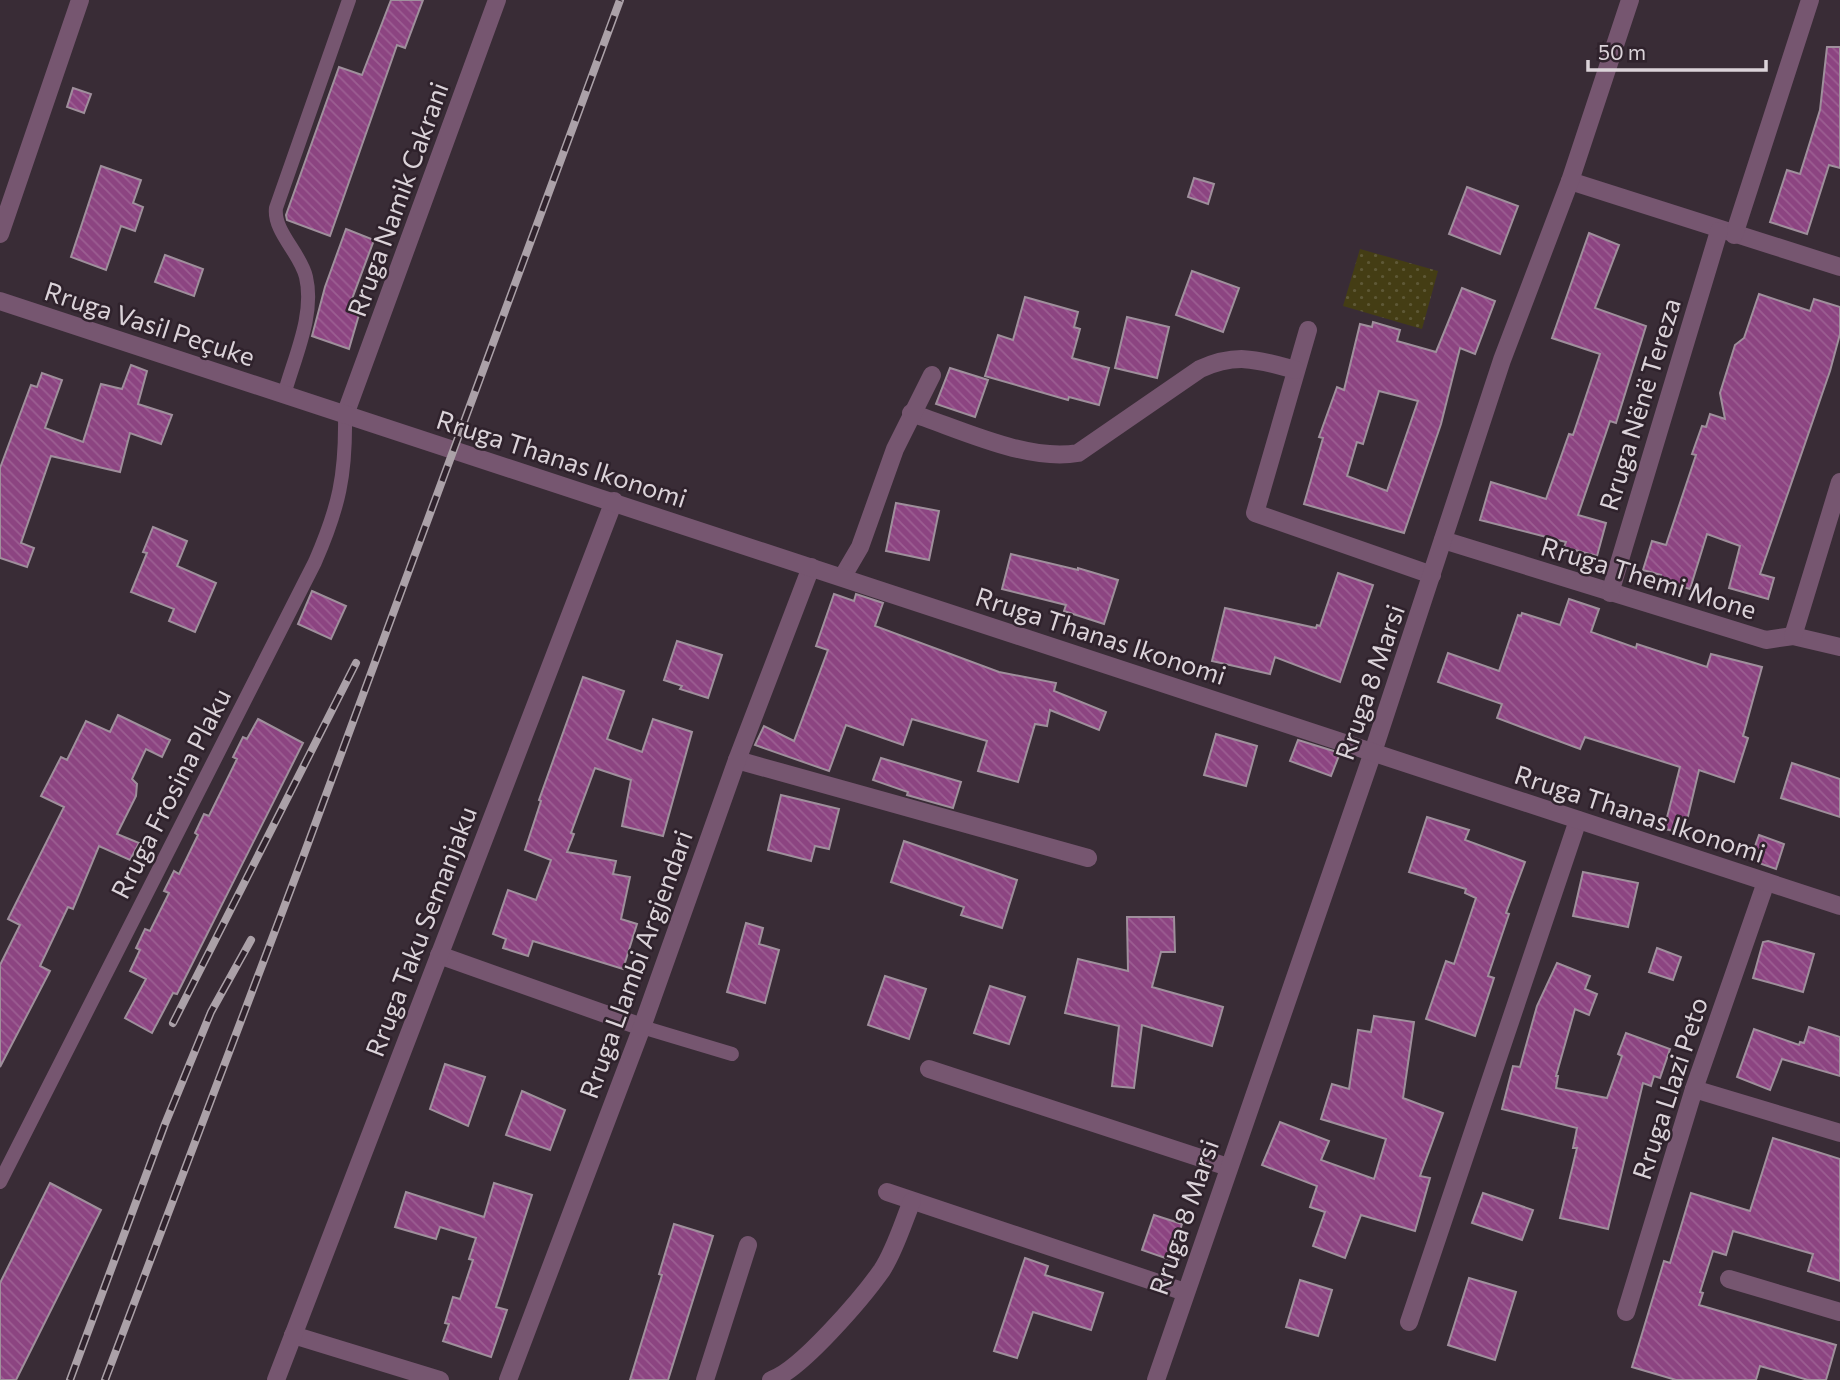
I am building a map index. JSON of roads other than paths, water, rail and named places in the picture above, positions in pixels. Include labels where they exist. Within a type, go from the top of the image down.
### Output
[{"type":"street","points":[[0,234],[80,0]]},
{"type":"street","name":"Rruga Namik Cakrani","points":[[345,415],[497,0]]},
{"type":"street","name":"Rruga 8 Marsi","points":[[1156,1380],[1373,752],[1506,348],[1570,181],[1630,0]]},
{"type":"street","name":"Rruga Nënë Tereza","points":[[1610,593],[1727,233],[1810,0]]},
{"type":"street","points":[[1570,181],[1840,267]]},
{"type":"street","name":"Rruga Vasil Peçuke","points":[[0,301],[345,415]]},
{"type":"street","points":[[1308,330],[1255,513],[1432,575]]},
{"type":"street","points":[[911,413],[1025,450],[1057,456],[1078,453],[1200,369],[1223,359],[1247,358],[1296,370]]},
{"type":"street","points":[[843,576],[860,547],[911,413],[932,375]]},
{"type":"street","name":"Rruga Thanas Ikonomi","points":[[345,415],[843,576],[1840,906]]},
{"type":"street","points":[[1793,636],[1840,482]]},
{"type":"street","name":"Rruga Taku Semanjaku","points":[[276,1380],[614,501]]},
{"type":"street","name":"Rruga Themi Mone","points":[[1443,540],[1766,640],[1793,636],[1840,647]]},
{"type":"street","name":"Rruga Llambi Argjendari","points":[[508,1380],[642,1027],[737,760],[811,566]]},
{"type":"street","points":[[737,760],[1088,858]]},
{"type":"street","points":[[1409,1322],[1578,820]]},
{"type":"street","name":"Rruga Llazi Peto","points":[[1626,1312],[1694,1089],[1766,882]]},
{"type":"street","points":[[439,955],[642,1027]]},
{"type":"street","points":[[929,1069],[1228,1167]]},
{"type":"street","points":[[1694,1089],[1840,1133]]},
{"type":"street","points":[[887,1192],[1185,1292]]},
{"type":"street","points":[[771,1380],[781,1377],[811,1350],[883,1269],[912,1201]]},
{"type":"street","points":[[705,1380],[748,1245]]},
{"type":"street","points":[[1729,1279],[1840,1312]]},
{"type":"street","points":[[293,1335],[440,1380]]},
{"type":"lane","name":"Rruga Vasil Peçuke","points":[[284,395],[309,304],[301,259],[278,225],[276,208],[349,0]]},
{"type":"lane","name":"Rruga Frosina Plaku","points":[[0,1182],[315,562],[341,495],[346,457],[345,415]]},
{"type":"lane","points":[[642,1027],[732,1054]]},
{"type":"railway","points":[[105,1380],[303,857],[620,0]]},
{"type":"railway","points":[[173,1023],[356,663]]},
{"type":"railway","points":[[70,1380],[165,1124],[211,1012],[251,940]]}]
